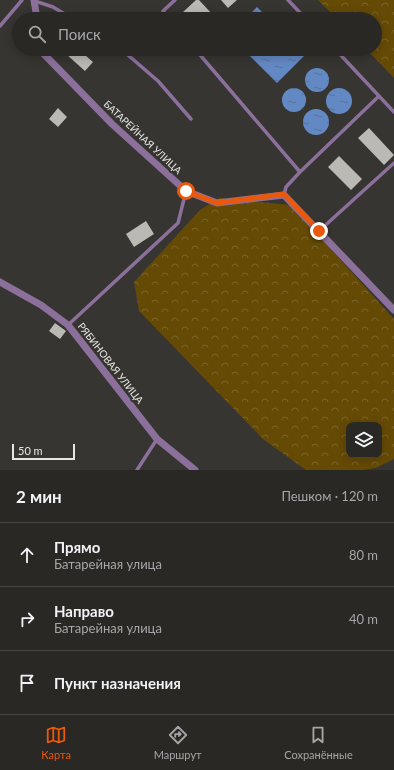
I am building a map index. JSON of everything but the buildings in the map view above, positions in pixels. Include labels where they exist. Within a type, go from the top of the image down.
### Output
[{"type":"street","points":[[35,0],[36,12]]},
{"type":"street","name":"БАТАРЕЙНАЯ УЛИЦА","points":[[46,56],[112,124],[186,191],[217,203],[284,194]]},
{"type":"street","points":[[284,194],[394,310]]},
{"type":"street","name":"РЯБИНОВАЯ УЛИЦА","points":[[0,282],[42,305],[68,325],[157,439],[193,469]]},
{"type":"lane","points":[[0,26],[22,0]]},
{"type":"lane","points":[[35,0],[61,12]]},
{"type":"lane","points":[[163,12],[175,0]]},
{"type":"lane","points":[[288,0],[299,12]]},
{"type":"lane","points":[[129,56],[158,81],[191,119]]},
{"type":"lane","points":[[201,56],[300,172]]},
{"type":"lane","points":[[342,56],[394,112]]},
{"type":"lane","points":[[284,194],[286,187],[300,172],[379,96]]},
{"type":"lane","points":[[319,231],[394,163]]},
{"type":"lane","points":[[68,325],[178,223],[186,191]]},
{"type":"lane","points":[[137,470],[157,439]]},
{"type":"green space","points":[[318,0],[394,0],[394,78],[373,56],[382,56],[382,12],[330,12]]},
{"type":"green space","points":[[219,198],[291,205],[394,319],[394,459],[376,468],[363,470],[306,470],[263,439],[139,311],[134,282],[200,210]]},
{"type":"water","points":[[257,7],[262,12],[252,12]]},
{"type":"water","points":[[250,56],[304,56],[277,83]]},
{"type":"water","points":[[317,68],[325,72],[329,80],[325,88],[317,92],[309,88],[305,80],[309,72]]},
{"type":"water","points":[[294,88],[303,91],[306,100],[303,109],[294,112],[285,109],[282,100],[285,91]]},
{"type":"water","points":[[339,88],[348,92],[352,101],[348,110],[339,114],[330,110],[326,101],[330,92]]},
{"type":"water","points":[[316,109],[325,113],[329,122],[325,131],[316,135],[307,131],[303,122],[307,113]]},
{"type":"route","points":[[186,191],[217,203],[284,194],[319,231]]}]
